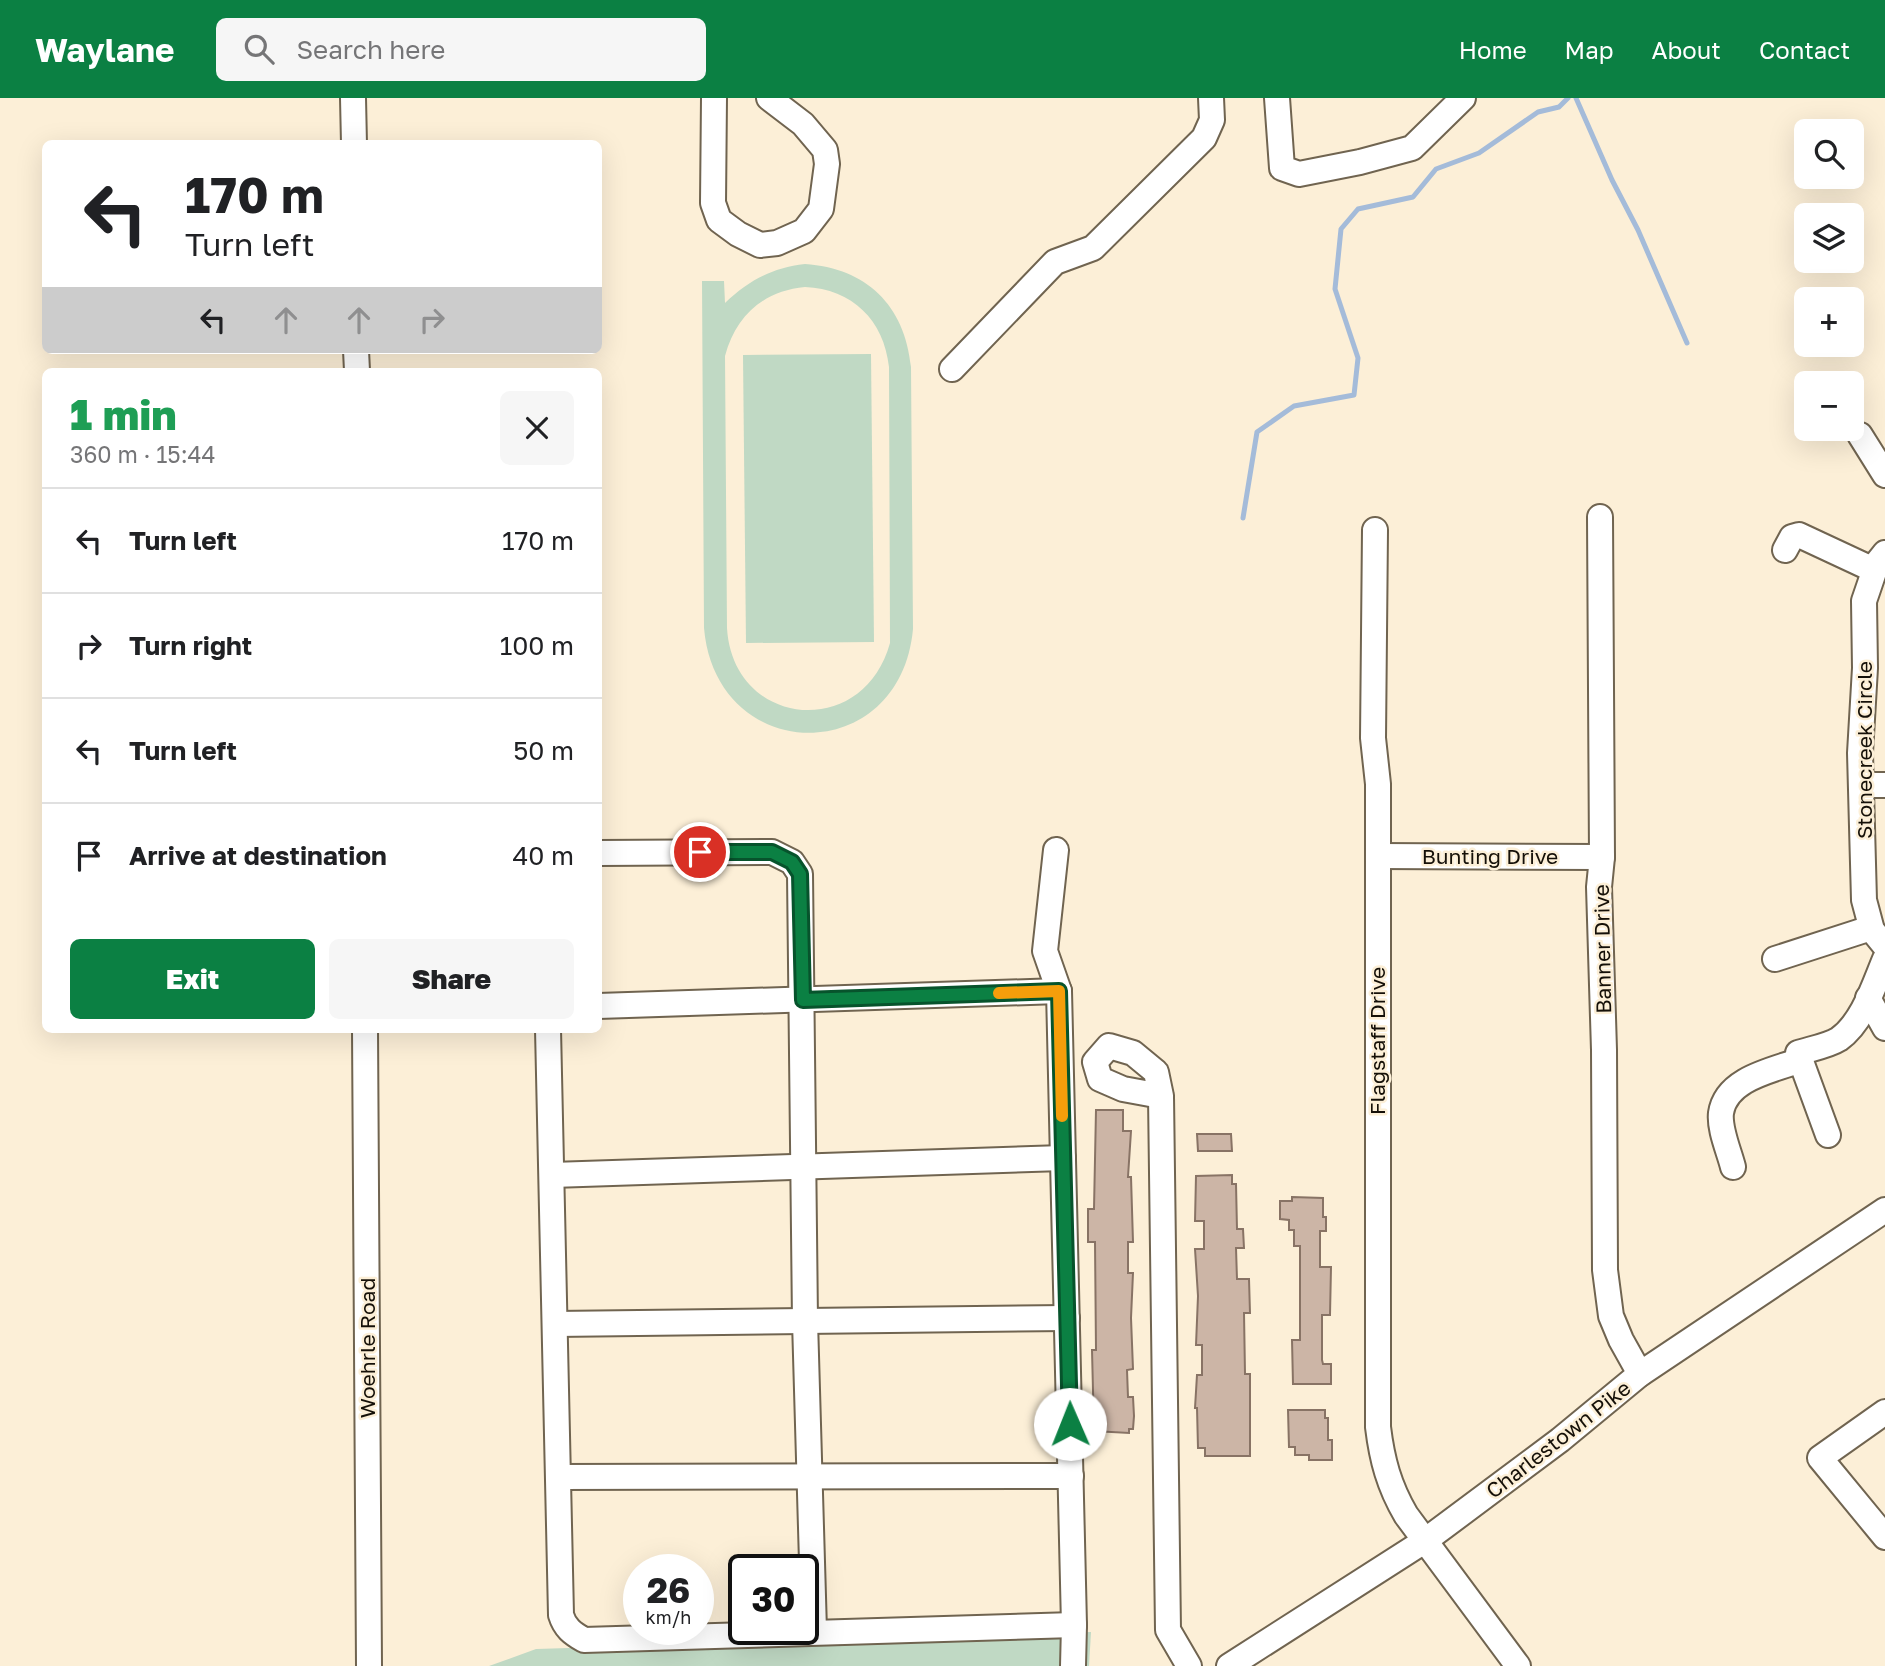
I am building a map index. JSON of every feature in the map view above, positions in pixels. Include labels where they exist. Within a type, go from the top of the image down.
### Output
[{"type":"street","points":[[353,98],[354,140]]},
{"type":"street","points":[[714,98],[713,203],[719,220],[760,245],[776,243],[804,231],[821,209],[827,164],[825,150],[803,124],[769,98]]},
{"type":"street","points":[[952,369],[1055,262],[1093,248],[1203,138],[1212,120],[1211,98]]},
{"type":"street","points":[[1277,98],[1282,169],[1299,174],[1412,148],[1463,98]]},
{"type":"street","points":[[1864,441],[1885,475]]},
{"type":"street","name":"Banner Drive","points":[[1601,517],[1602,857],[1599,887],[1604,1050],[1605,1270],[1611,1316],[1640,1374]]},
{"type":"street","name":"Flagstaff Drive","points":[[1375,530],[1378,1427],[1382,1461],[1392,1492],[1406,1515],[1518,1666]]},
{"type":"street","points":[[1785,550],[1792,537],[1799,535],[1880,562]]},
{"type":"street","name":"Stonecreek Circle","points":[[1878,937],[1864,900],[1874,785],[1860,753],[1865,668],[1864,601],[1880,562]]},
{"type":"street","points":[[1056,850],[1045,951],[1059,991],[1073,1666]]},
{"type":"street","points":[[602,853],[772,852],[792,862],[800,874],[805,1321],[811,1554]]},
{"type":"street","name":"Bunting Drive","points":[[1378,856],[1602,857]]},
{"type":"street","points":[[1775,958],[1878,937]]},
{"type":"street","points":[[1828,1135],[1798,1053],[1838,1040],[1850,1028],[1868,998],[1885,959]]},
{"type":"street","points":[[602,1006],[1059,991]]},
{"type":"street","points":[[1868,998],[1885,1028]]},
{"type":"street","name":"Woehrle Road","points":[[365,1033],[369,1666]]},
{"type":"street","points":[[548,1033],[563,1624],[571,1633],[584,1640],[728,1634]]},
{"type":"street","points":[[1733,1167],[1721,1114],[1727,1096],[1738,1084],[1801,1060]]},
{"type":"street","points":[[1161,1096],[1168,1630],[1189,1666]]},
{"type":"street","points":[[552,1175],[1063,1158]]},
{"type":"street","name":"Charlestown Pike","points":[[1230,1666],[1426,1540],[1560,1440],[1640,1374],[1885,1210]]},
{"type":"street","points":[[555,1324],[1067,1318]]},
{"type":"street","points":[[1885,1412],[1820,1458],[1885,1537]]},
{"type":"street","points":[[558,1477],[1071,1476]]},
{"type":"street","points":[[819,1631],[1074,1625]]},
{"type":"green space","points":[[805,264],[827,267],[864,282],[891,308],[907,345],[911,367],[913,629],[901,675],[877,707],[844,727],[808,733],[772,726],[740,706],[716,673],[704,628],[702,281],[724,281],[725,303],[762,276]],"holes":[[[790,289],[822,289],[851,301],[863,310],[873,322],[886,350],[889,367],[890,643],[875,675],[854,696],[828,708],[801,710],[774,703],[751,686],[735,661],[727,628],[725,356],[736,329],[753,308],[764,300]]]},
{"type":"green space","points":[[871,354],[874,642],[746,643],[743,355]]},
{"type":"green space","points":[[1091,1632],[1089,1666],[489,1666],[536,1649],[728,1643],[819,1645],[819,1640]]},
{"type":"building","points":[[1096,1110],[1123,1110],[1123,1131],[1131,1131],[1128,1177],[1131,1177],[1133,1242],[1128,1242],[1128,1273],[1133,1273],[1133,1369],[1127,1370],[1128,1397],[1133,1397],[1134,1416],[1133,1429],[1129,1429],[1129,1433],[1094,1431],[1092,1350],[1096,1350],[1095,1242],[1088,1242],[1088,1209],[1094,1209]]},
{"type":"building","points":[[1197,1134],[1231,1134],[1232,1151],[1198,1151]]},
{"type":"building","points":[[1232,1175],[1232,1184],[1236,1184],[1237,1229],[1243,1229],[1244,1248],[1236,1248],[1237,1279],[1249,1279],[1250,1313],[1244,1313],[1245,1374],[1250,1374],[1250,1456],[1205,1456],[1205,1448],[1198,1448],[1195,1408],[1197,1375],[1202,1375],[1202,1345],[1196,1345],[1198,1296],[1195,1249],[1204,1249],[1204,1221],[1195,1221],[1196,1176]]},
{"type":"building","points":[[1292,1197],[1323,1198],[1326,1231],[1320,1231],[1320,1267],[1331,1267],[1330,1315],[1322,1315],[1322,1360],[1323,1364],[1331,1364],[1331,1384],[1293,1384],[1292,1340],[1300,1340],[1300,1246],[1294,1246],[1294,1230],[1289,1230],[1289,1220],[1280,1219],[1280,1201],[1292,1201]]},
{"type":"building","points":[[1288,1410],[1325,1410],[1325,1418],[1328,1418],[1328,1440],[1332,1440],[1332,1460],[1309,1460],[1309,1455],[1295,1455],[1295,1447],[1289,1447]]},
{"type":"waterway","points":[[1243,518],[1257,432],[1294,406],[1354,395],[1358,358],[1335,289],[1341,229],[1358,209],[1413,197],[1436,169],[1479,153],[1538,112],[1559,107],[1568,98]]},
{"type":"waterway","points":[[1576,98],[1687,343]]},
{"type":"slow traffic","points":[[999,993],[1059,991],[1062,1116]]},
{"type":"route","points":[[700,852],[772,852],[792,862],[800,874],[803,1000],[1059,991],[1070,1424]]}]
